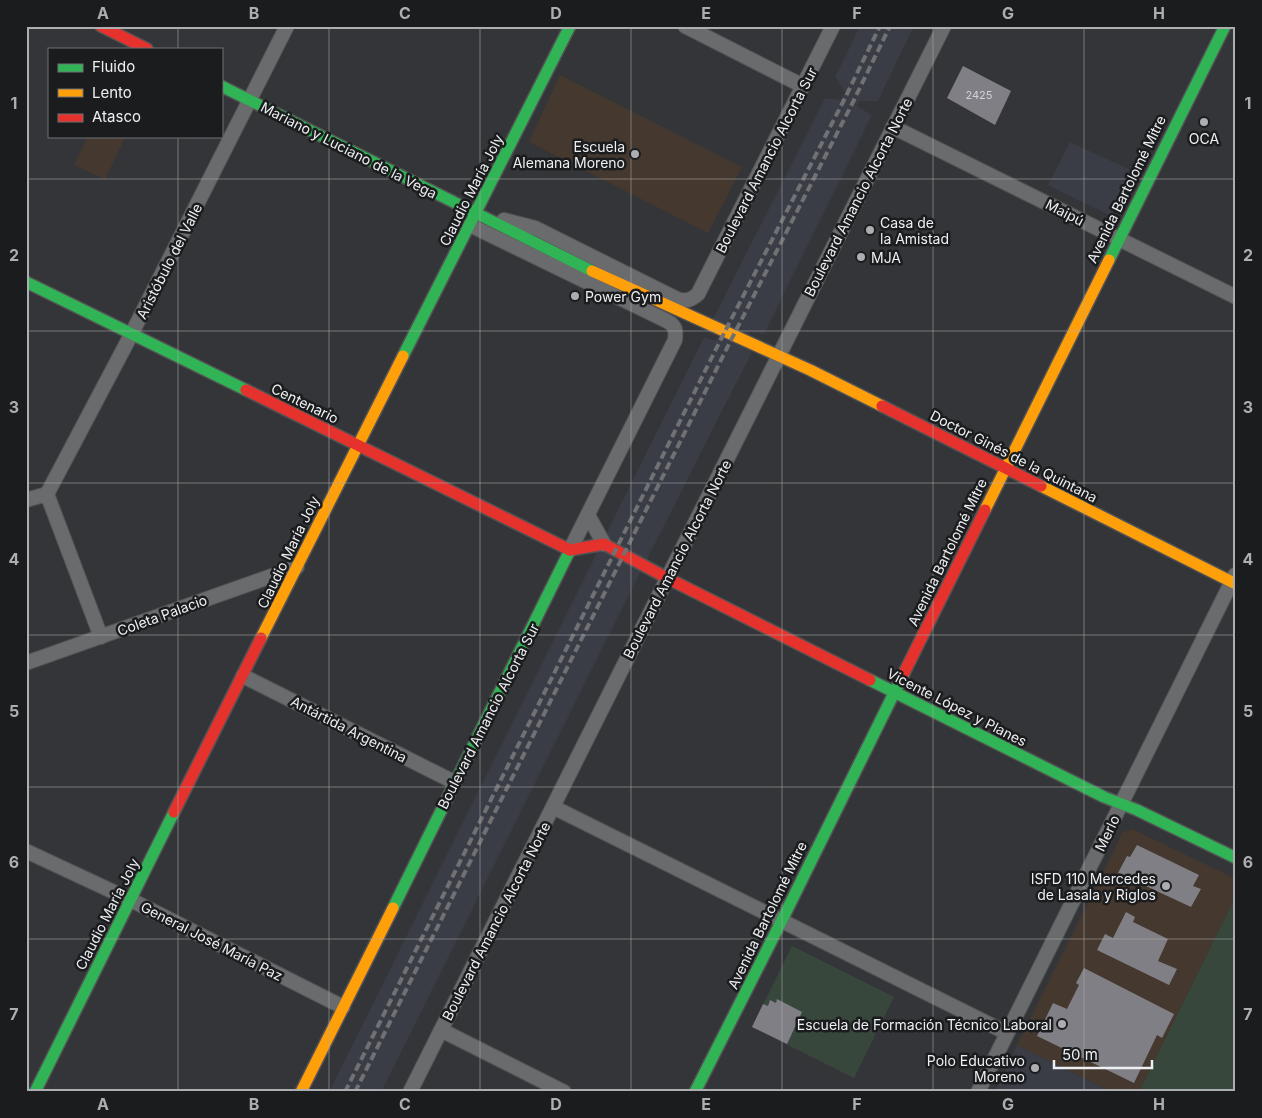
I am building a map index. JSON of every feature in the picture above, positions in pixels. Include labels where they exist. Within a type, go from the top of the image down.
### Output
[{"type":"street","points":[[102,26],[145,48]]},
{"type":"street","name":"Aristóbulo del Valle","points":[[47,494],[131,335],[287,26]]},
{"type":"street","name":"Claudio María Joly","points":[[35,1092],[357,446],[570,26]]},
{"type":"street","points":[[685,26],[803,86]]},
{"type":"street","name":"Boulevard Amancio Alcorta Sur","points":[[698,294],[833,26]]},
{"type":"street","name":"Boulevard Amancio Alcorta Norte","points":[[410,1092],[944,26]]},
{"type":"street","name":"Avenida Bartolomé Mitre","points":[[695,1092],[1225,26]]},
{"type":"street","name":"Mariano y Luciano de la Vega","points":[[222,86],[667,321],[673,325],[676,332],[675,340]]},
{"type":"street","name":"Maipú","points":[[894,127],[1236,297]]},
{"type":"street","name":"Mariano y Luciano de la Vega","points":[[473,219],[535,228],[677,299],[685,301],[692,299],[698,294]]},
{"type":"street","name":"Mariano y Luciano de la Vega","points":[[473,219],[688,315]]},
{"type":"street","name":"Centenario","points":[[26,282],[570,550]]},
{"type":"street","name":"Doctor Ginés de la Quintana","points":[[688,315],[779,356],[1005,469],[1234,580]]},
{"type":"street","name":"Boulevard Amancio Alcorta Sur","points":[[301,1092],[675,340]]},
{"type":"street","points":[[26,500],[47,494],[100,637]]},
{"type":"street","points":[[570,550],[604,544],[588,515]]},
{"type":"street","name":"Vicente López y Planes","points":[[604,544],[667,578],[1104,797],[1137,810],[1236,858]]},
{"type":"street","name":"Coleta Palacio","points":[[26,663],[297,567]]},
{"type":"street","name":"Merlo","points":[[978,1092],[1234,580]]},
{"type":"street","name":"Antártida Argentina","points":[[243,676],[454,782]]},
{"type":"street","points":[[553,807],[1007,1033]]},
{"type":"street","name":"General José María Paz","points":[[26,851],[131,900],[342,1007]]},
{"type":"street","points":[[441,1030],[564,1092]]},
{"type":"shaded area","points":[[860,26],[914,26],[878,101],[859,101],[857,106],[872,115],[764,334],[749,332],[751,354],[381,1092],[329,1092],[704,337],[716,341],[724,326],[712,321],[825,98],[840,100],[845,92],[835,77]]},
{"type":"shaded area","name":"Escuela Alemana Moreno","points":[[560,75],[742,167],[708,233],[529,142]]},
{"type":"shaded area","points":[[87,138],[125,138],[105,179],[74,165]]},
{"type":"shaded area","points":[[1070,142],[1133,171],[1111,216],[1048,185]]},
{"type":"shaded area","points":[[1132,829],[1236,879],[1236,896],[1139,1092],[1112,1092],[1017,1045],[1123,832]]},
{"type":"shaded area","name":"Polo Educativo Moreno","points":[[1017,1045],[1112,1092],[995,1092]]},
{"type":"green space","points":[[1236,896],[1236,1092],[1139,1092]]},
{"type":"green space","points":[[792,946],[894,997],[854,1078],[752,1027]]},
{"type":"building","points":[[963,66],[1011,91],[995,125],[947,98]]},
{"type":"building","points":[[1137,845],[1199,875],[1193,886],[1201,889],[1191,907],[1118,873],[1127,856],[1130,857]]},
{"type":"building","points":[[1126,912],[1135,917],[1133,922],[1168,939],[1158,961],[1177,969],[1169,985],[1097,950],[1105,934],[1113,938]]},
{"type":"building","points":[[1084,968],[1174,1014],[1162,1038],[1157,1035],[1134,1083],[1037,1036],[1053,1003],[1067,1009],[1079,985],[1076,983]]},
{"type":"building","points":[[777,999],[802,1012],[787,1044],[752,1027],[763,1004],[768,1006],[770,1000],[776,1003]]},
{"type":"railway","points":[[345,1092],[719,343],[880,26]]},
{"type":"railway","points":[[355,1092],[890,26]]},
{"type":"traffic: fast","points":[[403,356],[570,26]]},
{"type":"traffic: fast","points":[[1109,260],[1225,26]]},
{"type":"traffic: fast","points":[[222,86],[592,271]]},
{"type":"traffic: fast","points":[[26,282],[246,390]]},
{"type":"traffic: fast","points":[[393,908],[570,550]]},
{"type":"traffic: fast","points":[[695,1092],[904,673]]},
{"type":"traffic: fast","points":[[870,680],[1104,797],[1137,810],[1236,858]]},
{"type":"traffic: fast","points":[[35,1092],[174,812]]},
{"type":"traffic: slow","points":[[985,510],[1109,260]]},
{"type":"traffic: slow","points":[[592,271],[810,370],[882,406]]},
{"type":"traffic: slow","points":[[261,638],[403,356]]},
{"type":"traffic: slow","points":[[1041,486],[1236,584]]},
{"type":"traffic: slow","points":[[301,1092],[393,908]]},
{"type":"traffic: jam","points":[[101,26],[145,48]]},
{"type":"traffic: jam","points":[[246,390],[570,550]]},
{"type":"traffic: jam","points":[[882,406],[1041,486]]},
{"type":"traffic: jam","points":[[904,673],[985,510]]},
{"type":"traffic: jam","points":[[570,550],[604,544],[667,578],[870,680]]},
{"type":"traffic: jam","points":[[174,812],[261,638]]},
{"type":"place","name":"OCA","points":[[1204,122]]},
{"type":"place","name":"Escuela Alemana Moreno","points":[[635,154]]},
{"type":"place","name":"Casa de la Amistad","points":[[870,230]]},
{"type":"place","name":"MJA","points":[[861,257]]},
{"type":"place","name":"Power Gym","points":[[575,296]]},
{"type":"place","name":"ISFD 110 Mercedes de Lasala y Riglos","points":[[1166,886]]},
{"type":"place","name":"Escuela de Formación Técnico Laboral","points":[[1062,1024]]},
{"type":"place","name":"Polo Educativo Moreno","points":[[1035,1068]]}]
